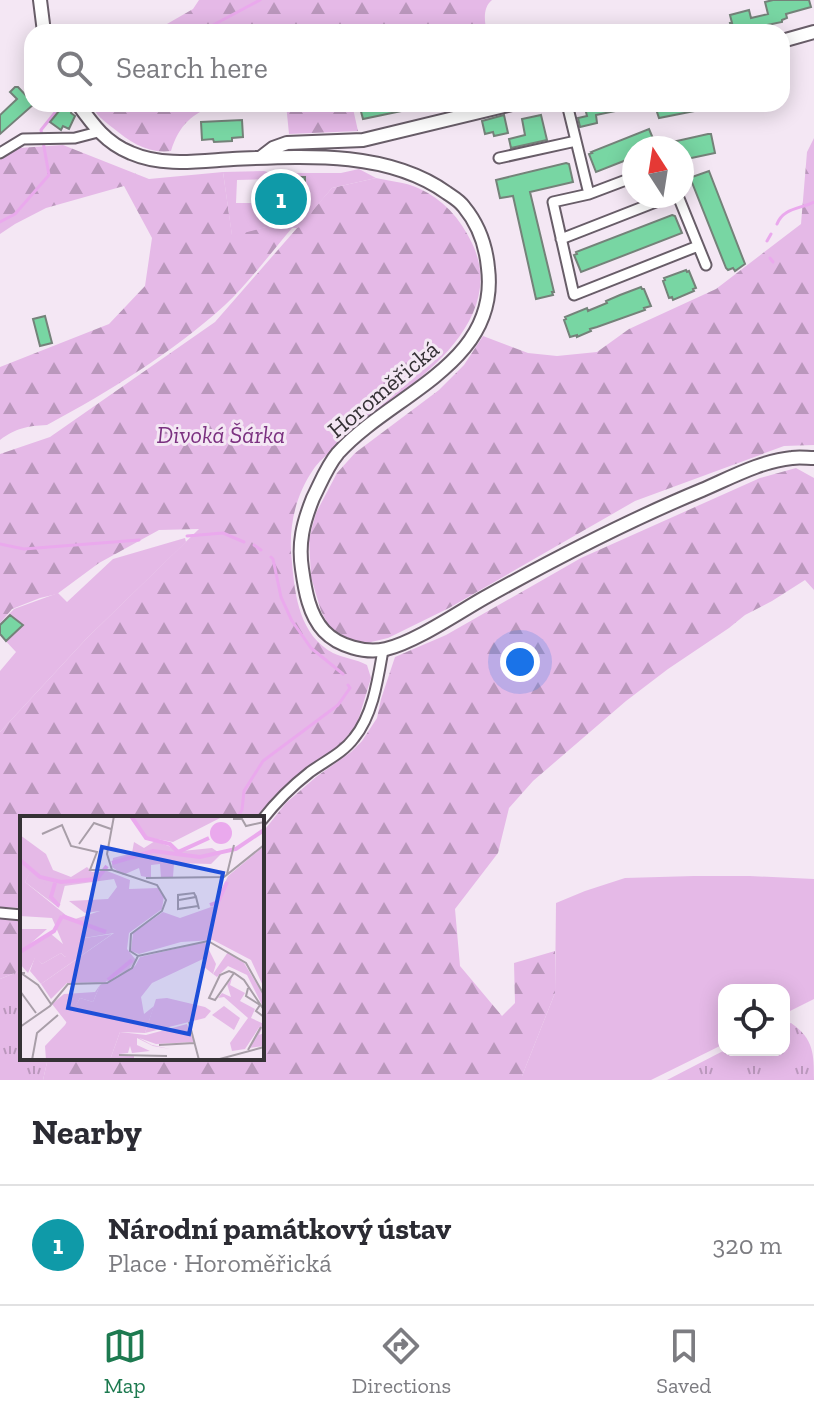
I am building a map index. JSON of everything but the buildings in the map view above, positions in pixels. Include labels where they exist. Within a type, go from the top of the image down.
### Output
[{"type":"main road","points":[[40,0],[43,24]]},
{"type":"main road","points":[[790,39],[814,32]]},
{"type":"main road","name":"Horoměřická","points":[[84,112],[98,132],[112,144],[129,153],[157,161],[327,158],[406,170],[463,205],[478,229],[486,252],[490,280],[488,306],[477,329],[455,359],[336,455],[327,467],[304,519],[300,554],[305,590],[313,614],[325,632],[341,643],[362,650],[383,650]]},
{"type":"main road","points":[[260,158],[273,148],[287,143],[363,140],[479,112]]},
{"type":"main road","points":[[383,650],[407,641],[650,512],[764,465],[792,458],[814,458]]},
{"type":"street","points":[[569,112],[589,194]]},
{"type":"street","points":[[0,153],[18,140],[75,138],[98,132]]},
{"type":"street","points":[[499,158],[576,141]]},
{"type":"street","points":[[622,182],[589,194],[553,202],[574,295],[698,246]]},
{"type":"street","points":[[561,239],[640,208]]},
{"type":"street","points":[[683,208],[706,265]]},
{"type":"street","points":[[264,818],[289,790],[345,748],[356,736],[371,701],[383,650]]},
{"type":"street","points":[[0,913],[20,915]]},
{"type":"green space","points":[[199,0],[492,0],[487,6],[485,24],[167,24],[193,9]]},
{"type":"green space","points":[[96,112],[200,112],[178,134],[171,151],[140,146]]},
{"type":"green space","points":[[287,112],[354,112],[358,131],[289,134]]},
{"type":"green space","points":[[814,138],[814,445],[784,446],[635,501],[449,608],[388,638],[367,643],[350,639],[330,628],[321,611],[311,577],[309,539],[316,513],[337,473],[355,453],[439,390],[464,365],[483,336],[528,353],[557,356],[597,352],[629,329],[716,289],[801,224],[807,152]]},
{"type":"green space","points":[[63,145],[149,179],[223,172],[232,235],[266,227],[293,227],[234,297],[162,355],[47,425],[22,428],[0,440],[0,367],[109,324],[145,286],[152,238],[124,186],[46,208],[0,234],[0,160],[19,148]]},
{"type":"green space","points":[[359,169],[376,178],[332,188],[298,228],[266,227],[232,236],[223,172],[341,173]],"holes":[[[269,179],[268,203],[236,203],[237,180]]]},
{"type":"green space","name":"Divoká Šárka","points":[[376,178],[418,188],[450,210],[462,225],[479,266],[480,288],[475,309],[451,347],[418,380],[349,431],[315,467],[297,503],[291,551],[295,589],[306,626],[333,653],[367,665],[371,678],[357,724],[340,745],[305,769],[273,797],[258,816],[20,816],[20,908],[0,907],[0,732],[87,638],[199,529],[159,530],[99,563],[57,594],[12,609],[0,623],[0,454],[50,437],[215,322],[332,188]]},
{"type":"green space","points":[[796,468],[814,478],[814,590],[805,580],[745,615],[626,701],[533,781],[509,808],[498,853],[455,909],[460,966],[502,1016],[515,1003],[514,963],[555,951],[555,993],[522,1080],[43,1080],[48,1060],[264,1060],[264,830],[286,803],[362,741],[377,718],[395,657],[446,635],[581,558],[760,478]]},
{"type":"green space","points":[[185,538],[186,542],[87,638],[0,732],[0,671],[16,652],[0,635],[0,623],[14,609],[58,593],[67,602],[113,559]]},
{"type":"green space","points":[[750,876],[814,879],[814,999],[790,1011],[790,984],[718,984],[718,1047],[651,1080],[522,1080],[555,993],[556,903],[625,878]]},
{"type":"green space","points":[[0,919],[20,921],[20,971],[0,979]]},
{"type":"green space","points":[[20,971],[20,1060],[48,1060],[43,1080],[0,1080],[0,979]]},
{"type":"green space","points":[[790,1023],[799,1029],[811,1048],[814,1080],[667,1080],[718,1054],[790,1056]]},
{"type":"waterway","points":[[215,24],[260,0]]},
{"type":"waterway","points":[[0,222],[15,214],[49,175],[41,130],[56,112]]},
{"type":"waterway","points":[[777,224],[788,212],[814,202]]},
{"type":"waterway","points":[[767,241],[771,234]]},
{"type":"waterway","points":[[770,258],[773,262]]},
{"type":"waterway","points":[[187,536],[223,533],[244,542]]},
{"type":"waterway","points":[[0,544],[24,549],[139,540]]},
{"type":"waterway","points":[[254,545],[261,550]]},
{"type":"waterway","points":[[271,557],[281,597],[292,621],[311,648],[343,674]]},
{"type":"waterway","points":[[238,816],[244,791],[263,761],[338,705],[350,688],[348,685]]},
{"type":"place","name":"Národní památkový ústav","points":[[281,199]]}]
